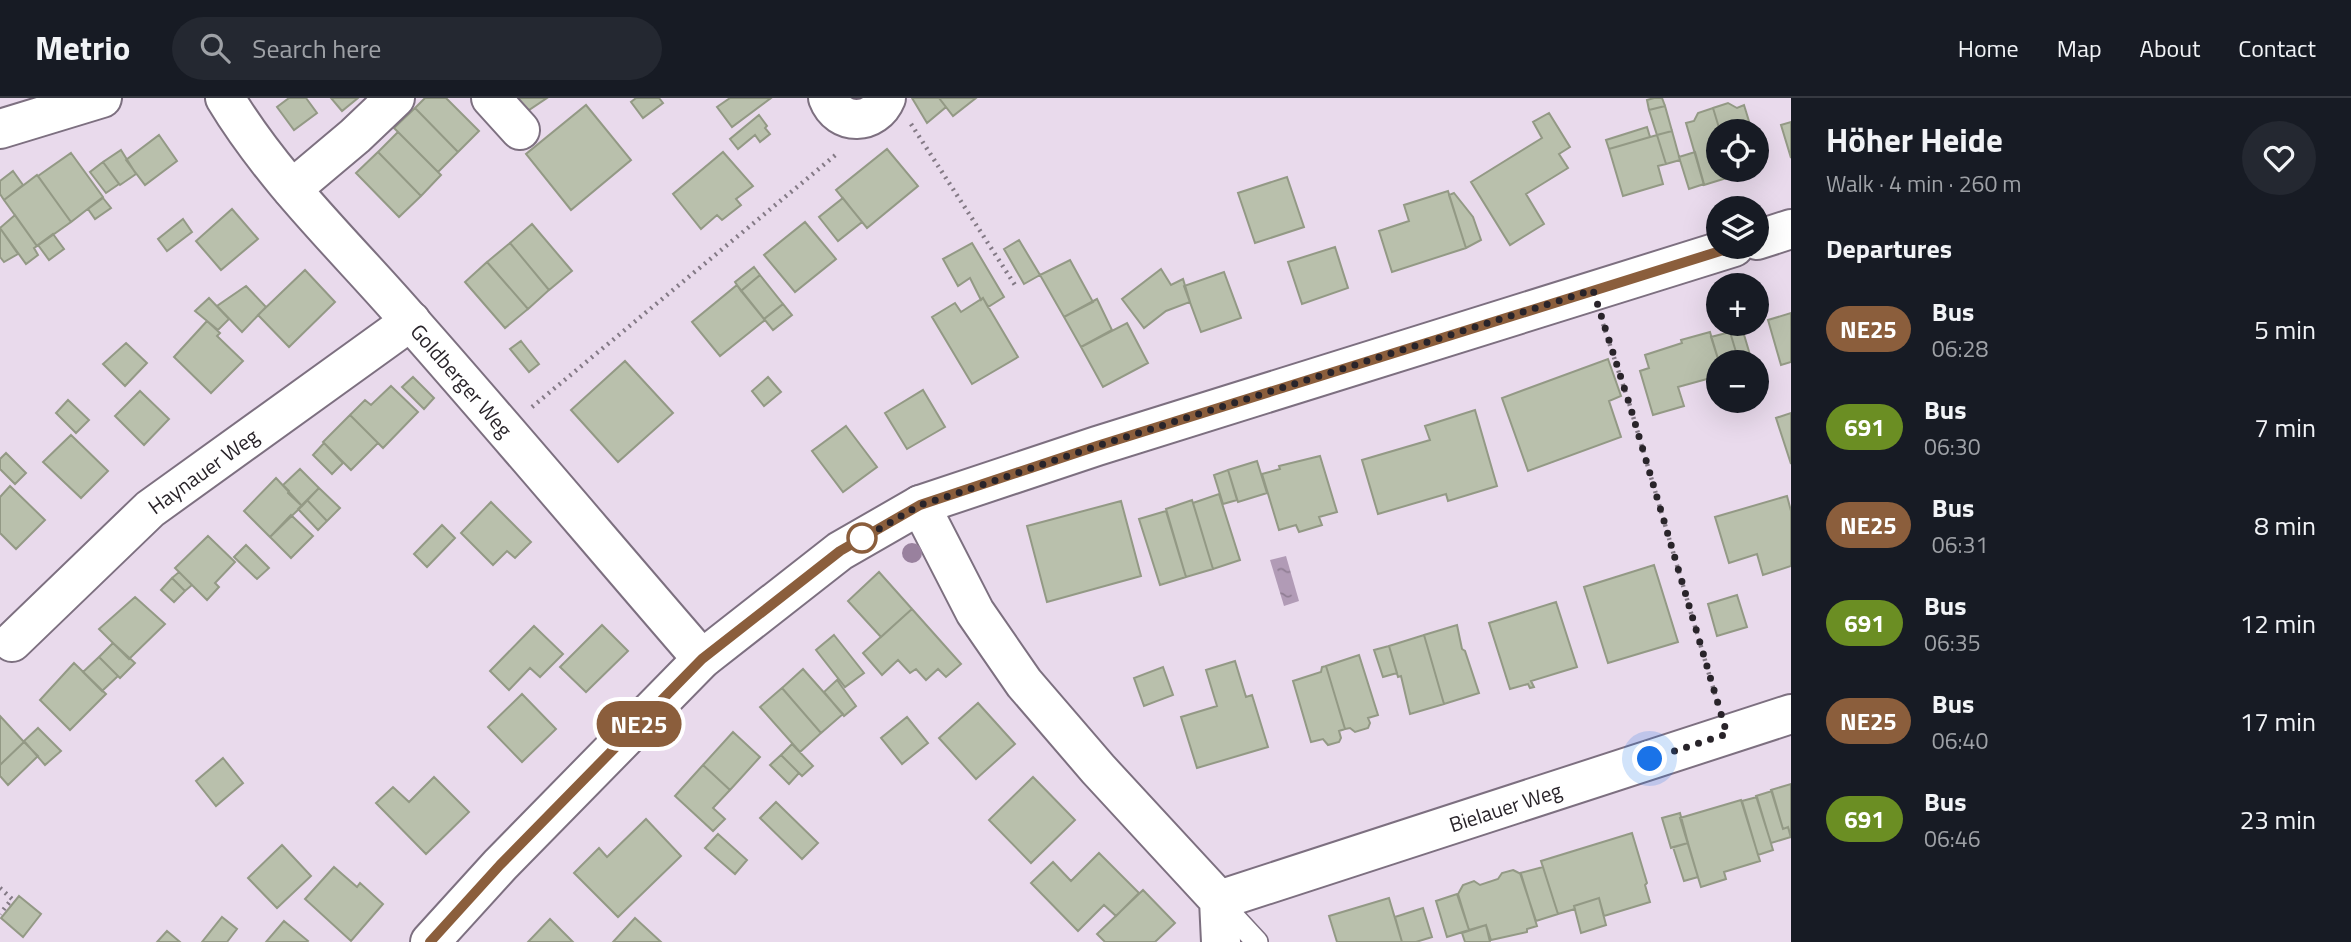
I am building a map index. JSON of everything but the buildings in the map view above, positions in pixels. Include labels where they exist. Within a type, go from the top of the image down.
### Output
[{"type":"street","points":[[0,129],[102,98]]},
{"type":"street","name":"Goldberger Weg","points":[[225,98],[240,124],[292,189],[411,321],[702,659]]},
{"type":"street","points":[[292,189],[395,98]]},
{"type":"street","points":[[491,98],[520,130]]},
{"type":"street","points":[[828,98],[837,113],[846,118],[866,119],[890,111]]},
{"type":"street","points":[[1769,236],[1791,229]]},
{"type":"street","points":[[430,942],[500,865],[702,659],[840,551],[920,505],[1097,446],[1706,256]]},
{"type":"street","name":"Haynauer Weg","points":[[12,642],[150,509],[411,321]]},
{"type":"street","points":[[920,505],[975,611],[1024,683],[1098,769],[1219,900],[1221,942]]},
{"type":"street","name":"Bielauer Weg","points":[[1219,900],[1791,714]]},
{"type":"lane","points":[[1219,900],[1258,942]]},
{"type":"path","points":[[505,430],[890,111],[1015,285]]},
{"type":"path","points":[[1593,290],[1727,734]]},
{"type":"path","points":[[0,888],[12,899],[0,914]]},
{"type":"water","points":[[1286,556],[1299,601],[1284,606],[1270,560]]},
{"type":"bus line","name":"NE25","points":[[430,942],[500,865],[702,659],[840,551],[920,505],[1097,446],[1706,255]]},
{"type":"route","points":[[862,538],[860,540],[920,505],[1097,446],[1593,290],[1727,734],[1650,759]]}]
